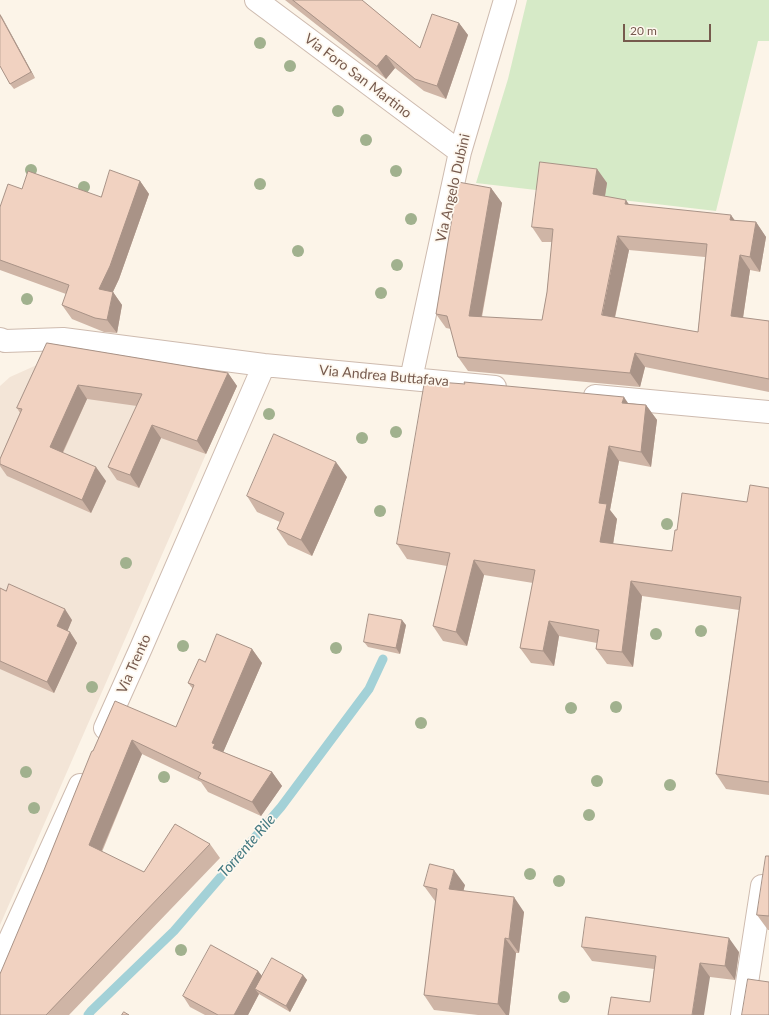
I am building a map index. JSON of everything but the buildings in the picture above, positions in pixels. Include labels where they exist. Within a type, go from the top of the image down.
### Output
[{"type":"street","name":"Via Foro San Martino","points":[[256,0],[460,152]]},
{"type":"street","name":"Via Angelo Dubini","points":[[412,379],[460,152],[505,0]]},
{"type":"street","name":"Via Andrea Buttafava","points":[[2,342],[63,339],[264,365],[514,388]]},
{"type":"street","name":"Via Trento","points":[[99,743],[142,648],[264,365]]},
{"type":"street","points":[[577,394],[769,412]]},
{"type":"street","points":[[0,961],[89,765]]},
{"type":"street","points":[[742,1015],[764,870]]},
{"type":"shaded area","points":[[57,356],[237,386],[0,925],[0,386],[10,377]]},
{"type":"green space","points":[[527,0],[769,0],[769,41],[758,41],[716,211],[476,183],[508,79]]},
{"type":"waterway","name":"Torrente Rile","points":[[88,1015],[174,931],[281,807],[369,689],[383,659]]}]
